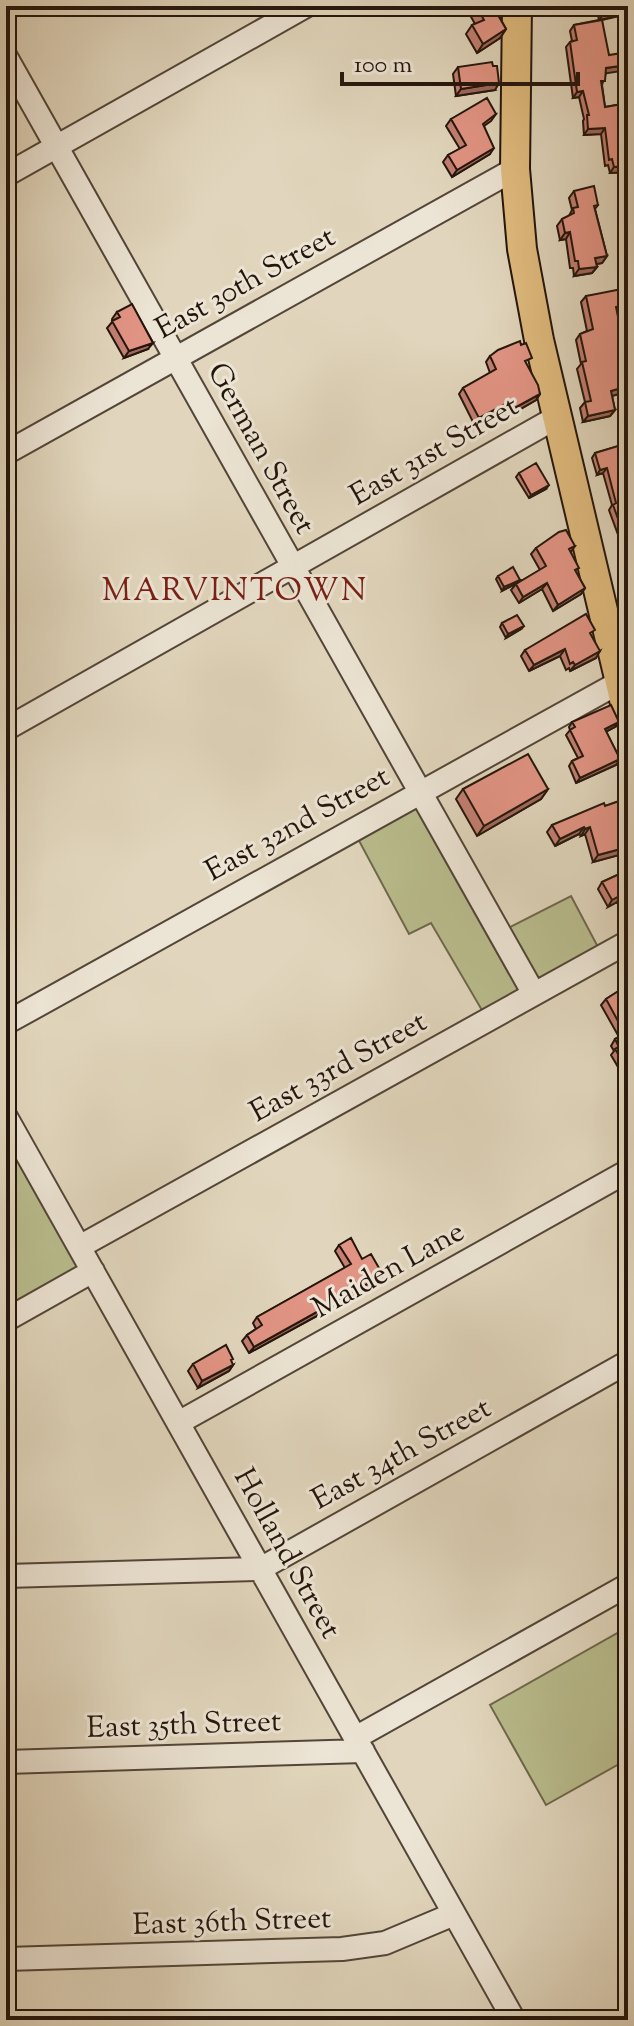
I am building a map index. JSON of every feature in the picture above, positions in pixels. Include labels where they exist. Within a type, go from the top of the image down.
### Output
[{"type":"main road","points":[[517,6],[515,169],[522,249],[539,340],[628,716]]},
{"type":"street","points":[[6,175],[306,6]]},
{"type":"street","name":"German Street","points":[[6,57],[534,994]]},
{"type":"street","name":"East 30th Street","points":[[6,453],[515,169]]},
{"type":"street","name":"East 31st Street","points":[[6,729],[559,416]]},
{"type":"street","name":"East 32nd Street","points":[[6,1023],[620,682]]},
{"type":"street","name":"East 33rd Street","points":[[79,1247],[628,942]]},
{"type":"street","name":"Holland Street","points":[[6,1117],[514,2020]]},
{"type":"street","name":"Maiden Lane","points":[[178,1423],[628,1171]]},
{"type":"street","points":[[6,1320],[93,1271]]},
{"type":"street","name":"East 34th Street","points":[[6,1576],[260,1569],[628,1362]]},
{"type":"street","name":"East 35th Street","points":[[6,1762],[359,1744],[628,1585]]},
{"type":"street","name":"East 36th Street","points":[[6,1959],[342,1949],[385,1943],[454,1914]]},
{"type":"green space","points":[[413,808],[419,810],[518,984],[517,992],[483,1012],[431,923],[409,934],[357,837]]},
{"type":"green space","points":[[571,896],[598,947],[544,978],[536,977],[508,928]]},
{"type":"green space","points":[[6,1135],[78,1262],[78,1268],[6,1308]]},
{"type":"green space","points":[[628,1627],[628,1759],[546,1805],[490,1705]]},
{"type":"building","points":[[476,6],[497,6],[494,8],[506,29],[483,44],[472,25],[484,20]]},
{"type":"building","points":[[604,6],[628,6],[628,7],[605,12]]},
{"type":"building","points":[[602,20],[609,55],[628,52],[628,65],[606,68],[605,81],[601,81],[605,107],[628,103],[628,166],[614,167],[612,159],[609,160],[605,128],[588,129],[589,115],[583,91],[577,92],[570,42],[577,40],[574,25]]},
{"type":"building","points":[[492,62],[493,66],[497,66],[499,83],[461,89],[458,67]]},
{"type":"building","points":[[487,98],[496,114],[483,124],[494,148],[457,170],[448,155],[466,145],[451,119]]},
{"type":"building","points":[[594,186],[598,205],[594,206],[607,256],[595,258],[597,267],[579,269],[570,232],[565,233],[562,219],[578,207],[574,191]]},
{"type":"building","points":[[627,288],[628,304],[616,307],[625,351],[628,350],[628,386],[611,391],[615,410],[588,416],[585,402],[591,401],[582,362],[586,361],[580,334],[593,329],[586,296]]},
{"type":"building","points":[[132,304],[153,343],[129,351],[112,321],[120,317],[117,312]]},
{"type":"building","points":[[520,341],[521,345],[526,343],[532,358],[525,361],[540,394],[511,410],[507,403],[479,418],[463,388],[496,369],[490,356]]},
{"type":"building","points":[[628,443],[628,535],[624,535],[613,505],[616,503],[607,468],[600,470],[595,453]]},
{"type":"building","points":[[536,463],[549,485],[531,495],[519,473]]},
{"type":"building","points":[[566,530],[575,546],[569,549],[579,568],[575,570],[585,588],[558,605],[547,583],[523,597],[516,584],[546,566],[536,548]]},
{"type":"building","points":[[513,567],[520,580],[504,587],[498,576]]},
{"type":"building","points":[[586,614],[595,630],[590,633],[600,651],[575,665],[573,662],[570,664],[565,649],[534,665],[525,650]]},
{"type":"building","points":[[517,615],[524,626],[508,634],[502,623]]},
{"type":"building","points":[[611,705],[619,722],[605,729],[620,759],[580,778],[572,761],[583,756],[570,730],[575,727],[572,722]]},
{"type":"building","points":[[528,754],[548,789],[484,826],[463,789]]},
{"type":"building","points":[[628,798],[628,816],[620,819],[628,847],[598,855],[590,827],[560,839],[552,825],[604,803],[605,806]]},
{"type":"building","points":[[628,870],[628,907],[621,895],[612,900],[602,882]]},
{"type":"building","points":[[628,985],[628,1070],[615,1049],[619,1047],[615,1039],[625,1034],[606,999]]},
{"type":"building","points":[[351,1238],[362,1259],[371,1254],[383,1275],[254,1347],[247,1335],[262,1325],[257,1317],[351,1264],[339,1245]]},
{"type":"building","points":[[226,1345],[233,1365],[202,1381],[193,1364]]},
{"type":"district","name":"MARVINTOWN","points":[[235,592]]}]
